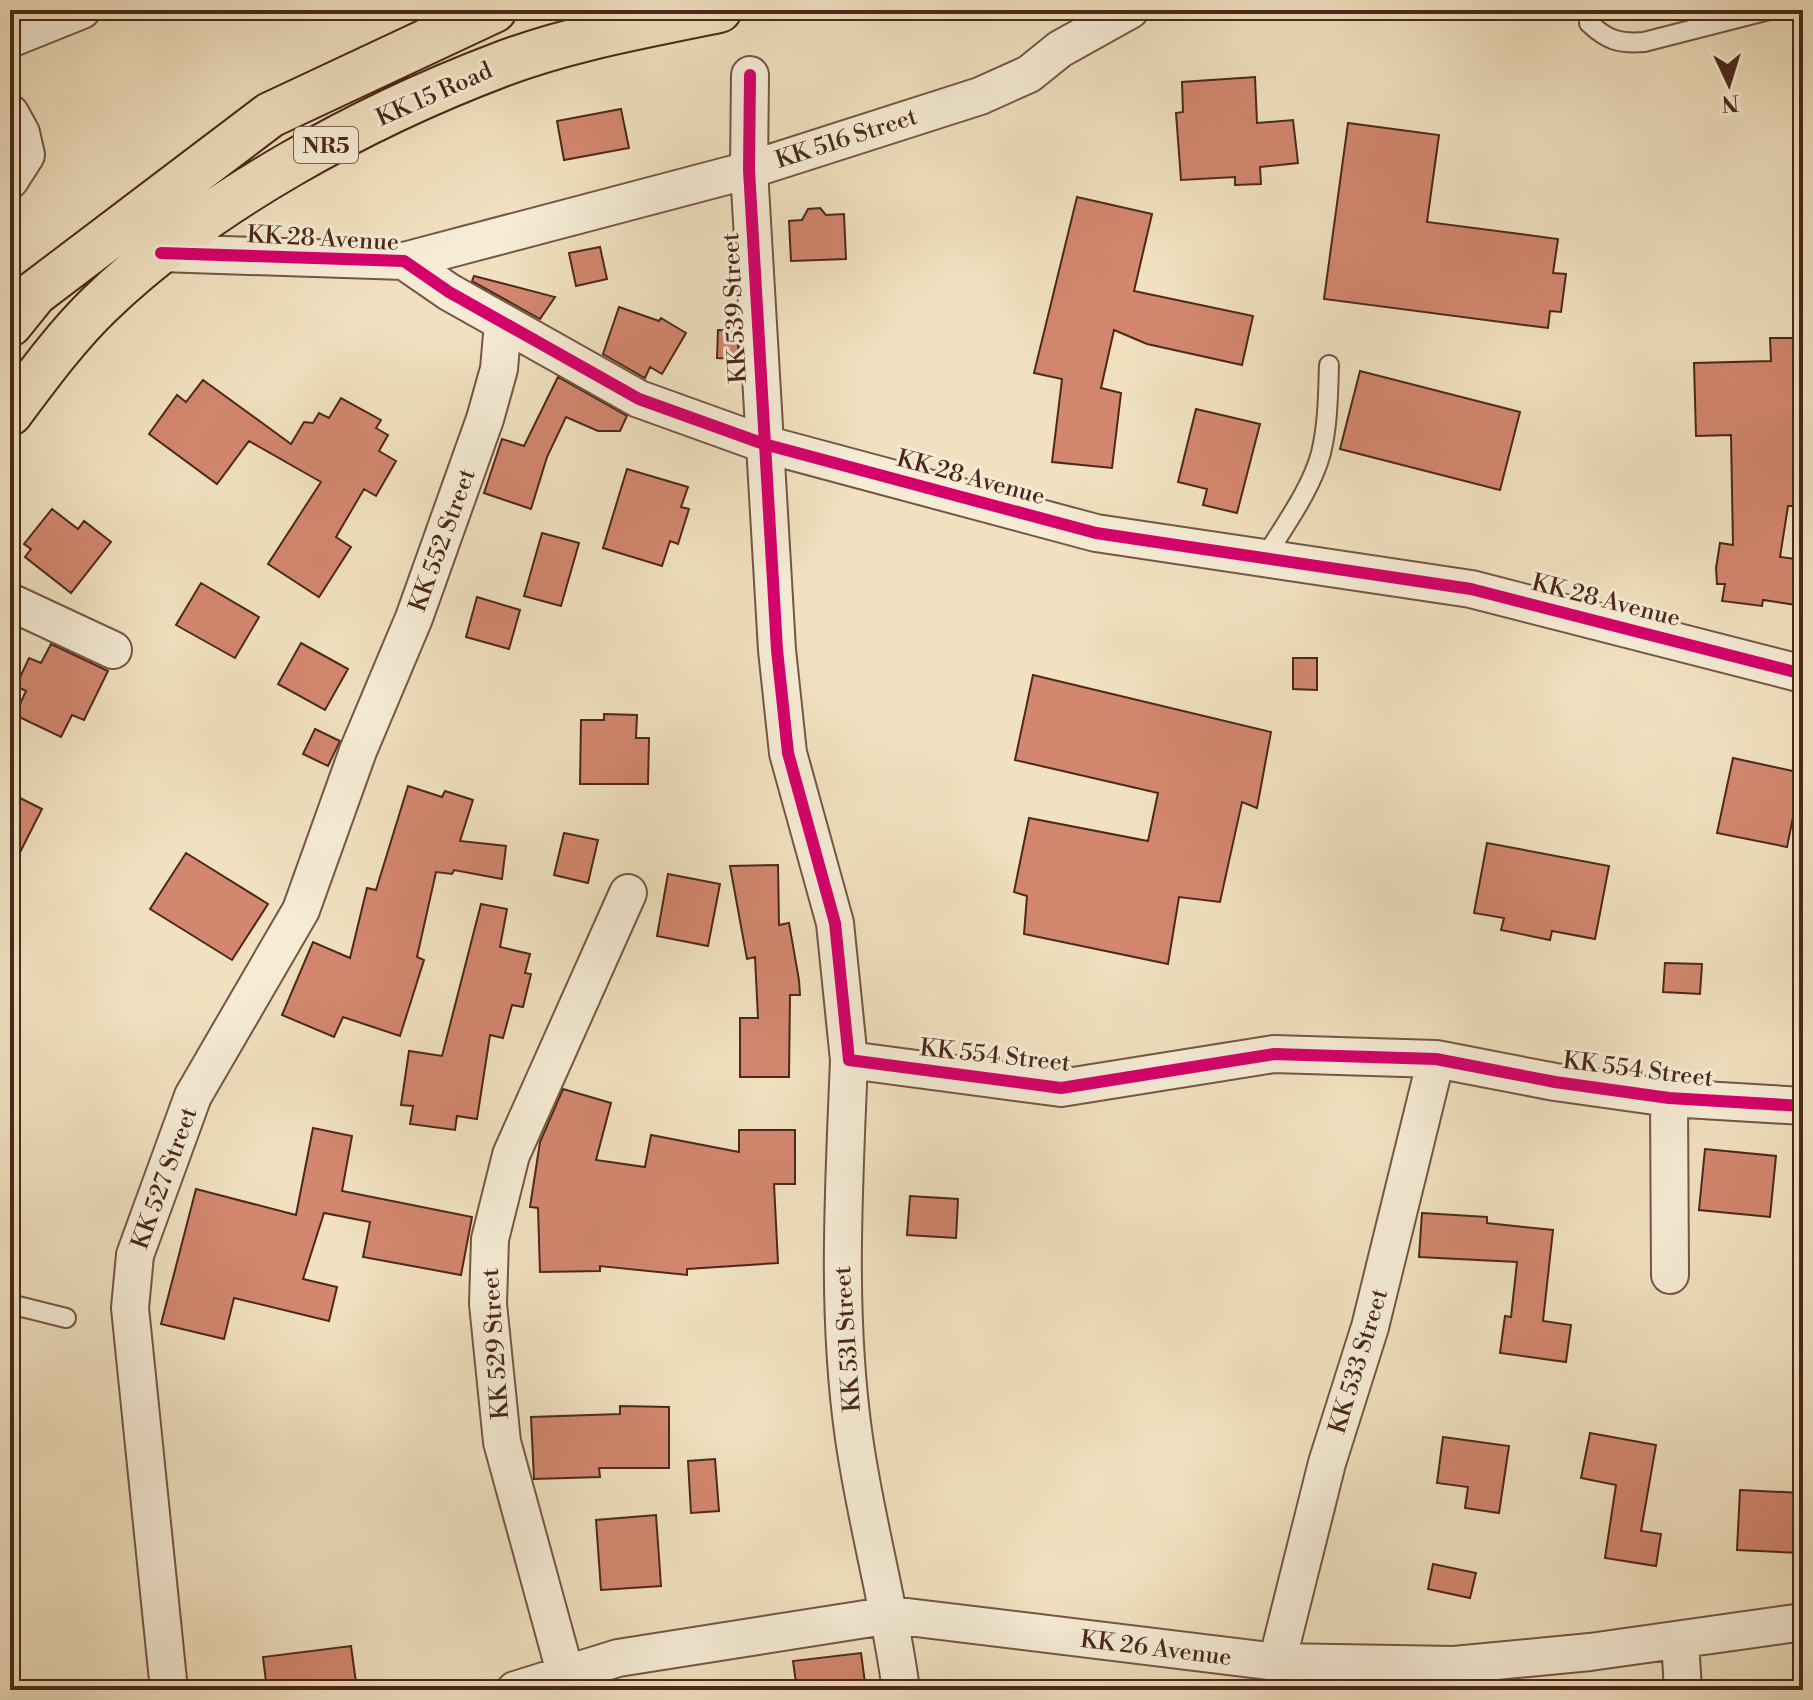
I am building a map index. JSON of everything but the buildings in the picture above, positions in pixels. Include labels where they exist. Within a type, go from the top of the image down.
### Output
[{"type":"highway","name":"KK 15 Road","points":[[10,324],[35,293],[270,115],[494,10]]},
{"type":"highway","name":"KK 15 Road","points":[[10,413],[98,306],[161,253],[271,175],[405,105],[503,63],[614,32],[719,10]]},
{"type":"street","points":[[10,39],[82,10]]},
{"type":"street","name":"KK 516 Street","points":[[404,261],[749,170],[980,96],[1029,74],[1060,49],[1130,10]]},
{"type":"street","name":"KK 539 Street","points":[[750,75],[749,170],[764,444]]},
{"type":"street","points":[[10,113],[21,133],[26,155],[10,180]]},
{"type":"street","name":"KK 28 Avenue","points":[[161,253],[404,261],[503,323],[639,399],[764,444],[1096,533],[1471,589],[1803,674]]},
{"type":"street","name":"KK 552 Street","points":[[358,751],[414,618],[485,419],[499,369],[503,323]]},
{"type":"street","points":[[764,444],[777,650],[788,753],[835,923],[849,1060]]},
{"type":"street","points":[[10,602],[113,650]]},
{"type":"street","name":"KK 527 Street","points":[[169,1690],[130,1308],[135,1255],[193,1096],[301,910],[358,751]]},
{"type":"street","name":"KK 529 Street","points":[[565,1672],[502,1442],[488,1304],[490,1239],[511,1155],[628,893]]},
{"type":"street","name":"KK 554 Street","points":[[849,1060],[1061,1088],[1274,1054],[1436,1059],[1555,1082],[1669,1098],[1803,1106]]},
{"type":"street","name":"KK 533 Street","points":[[1277,1662],[1327,1463],[1370,1327],[1436,1059]]},
{"type":"street","name":"KK 531 Street","points":[[849,1060],[841,1269],[854,1438],[891,1615],[901,1690]]},
{"type":"street","points":[[1669,1098],[1670,1275]]},
{"type":"street","name":"KK 26 Avenue","points":[[515,1690],[565,1672],[620,1674],[891,1615],[1277,1662],[1452,1678],[1803,1622]]},
{"type":"street","points":[[1680,1640],[1683,1690]]},
{"type":"lane","points":[[1589,10],[1589,23],[1605,39],[1626,43],[1644,42],[1769,10]]},
{"type":"lane","points":[[1264,559],[1306,489],[1320,456],[1327,420],[1329,365]]},
{"type":"lane","points":[[10,1304],[66,1318]]},
{"type":"cycle path","points":[[750,75],[749,170],[777,650],[788,753],[835,923],[849,1060],[1061,1088],[1274,1054],[1436,1059],[1555,1082],[1669,1098],[1803,1106]]},
{"type":"cycle path","points":[[161,253],[404,261],[449,292],[639,399],[764,444],[1096,533],[1471,589],[1803,674]]}]
